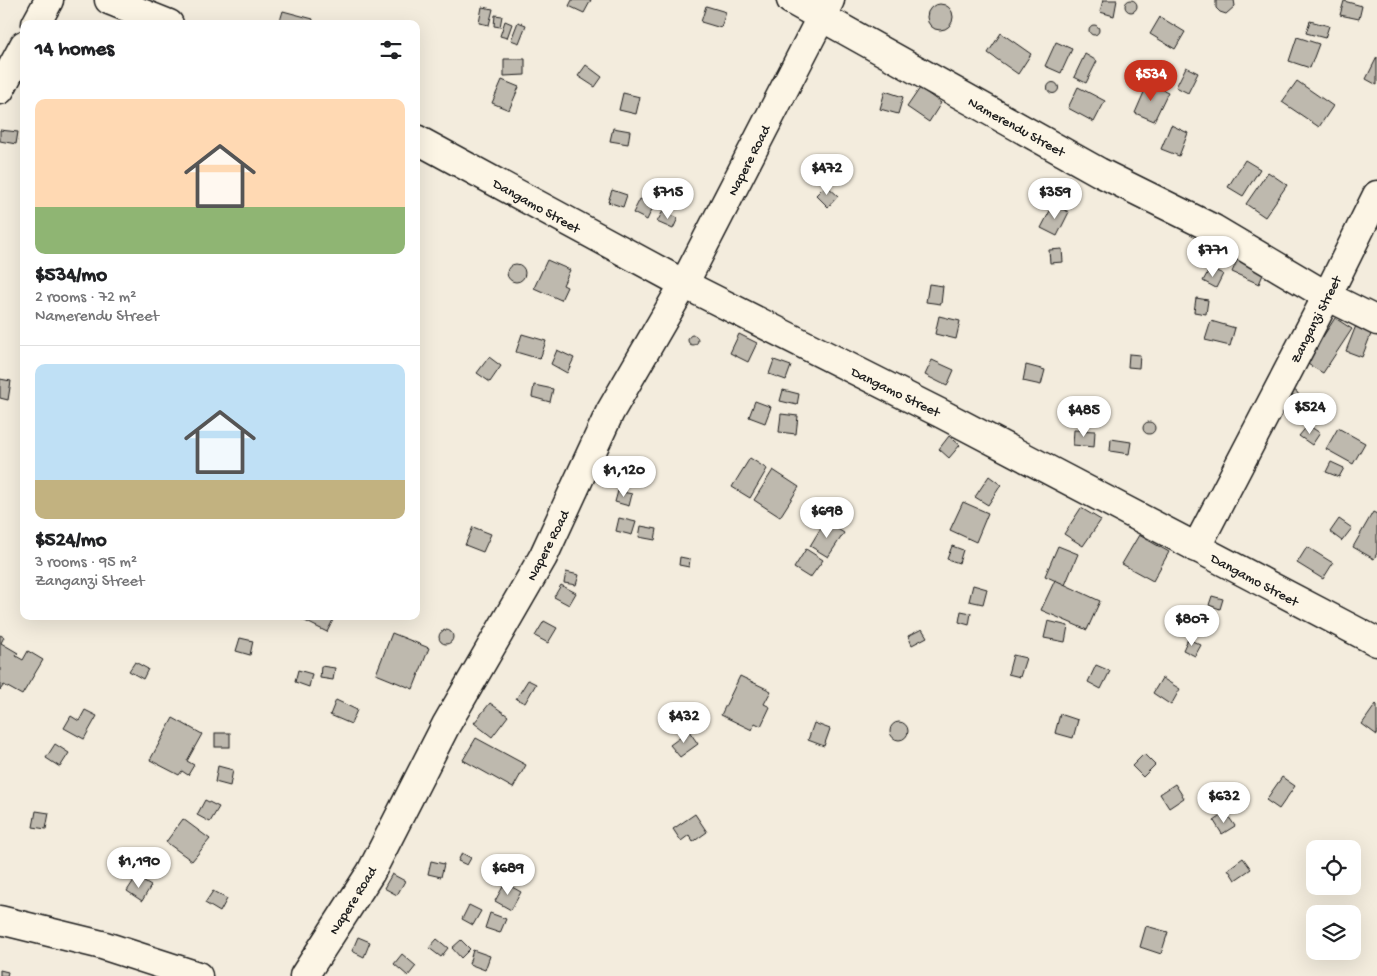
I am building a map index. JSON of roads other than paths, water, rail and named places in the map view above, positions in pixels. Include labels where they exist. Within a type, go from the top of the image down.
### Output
[{"type":"street","points":[[38,20],[49,0]]},
{"type":"street","points":[[109,0],[159,20]]},
{"type":"street","name":"Namerendu Street","points":[[790,0],[826,8],[1098,172],[1214,228],[1327,296],[1377,321]]},
{"type":"street","name":"Napere Road","points":[[304,976],[371,872],[446,726],[543,556],[610,412],[684,284],[826,8]]},
{"type":"street","points":[[0,90],[20,52]]},
{"type":"street","name":"Dangamo Street","points":[[420,141],[684,284],[942,414],[1377,642]]},
{"type":"street","name":"Zanganzi Street","points":[[1196,548],[1327,296],[1377,195]]},
{"type":"street","points":[[0,920],[102,945],[198,976]]}]
